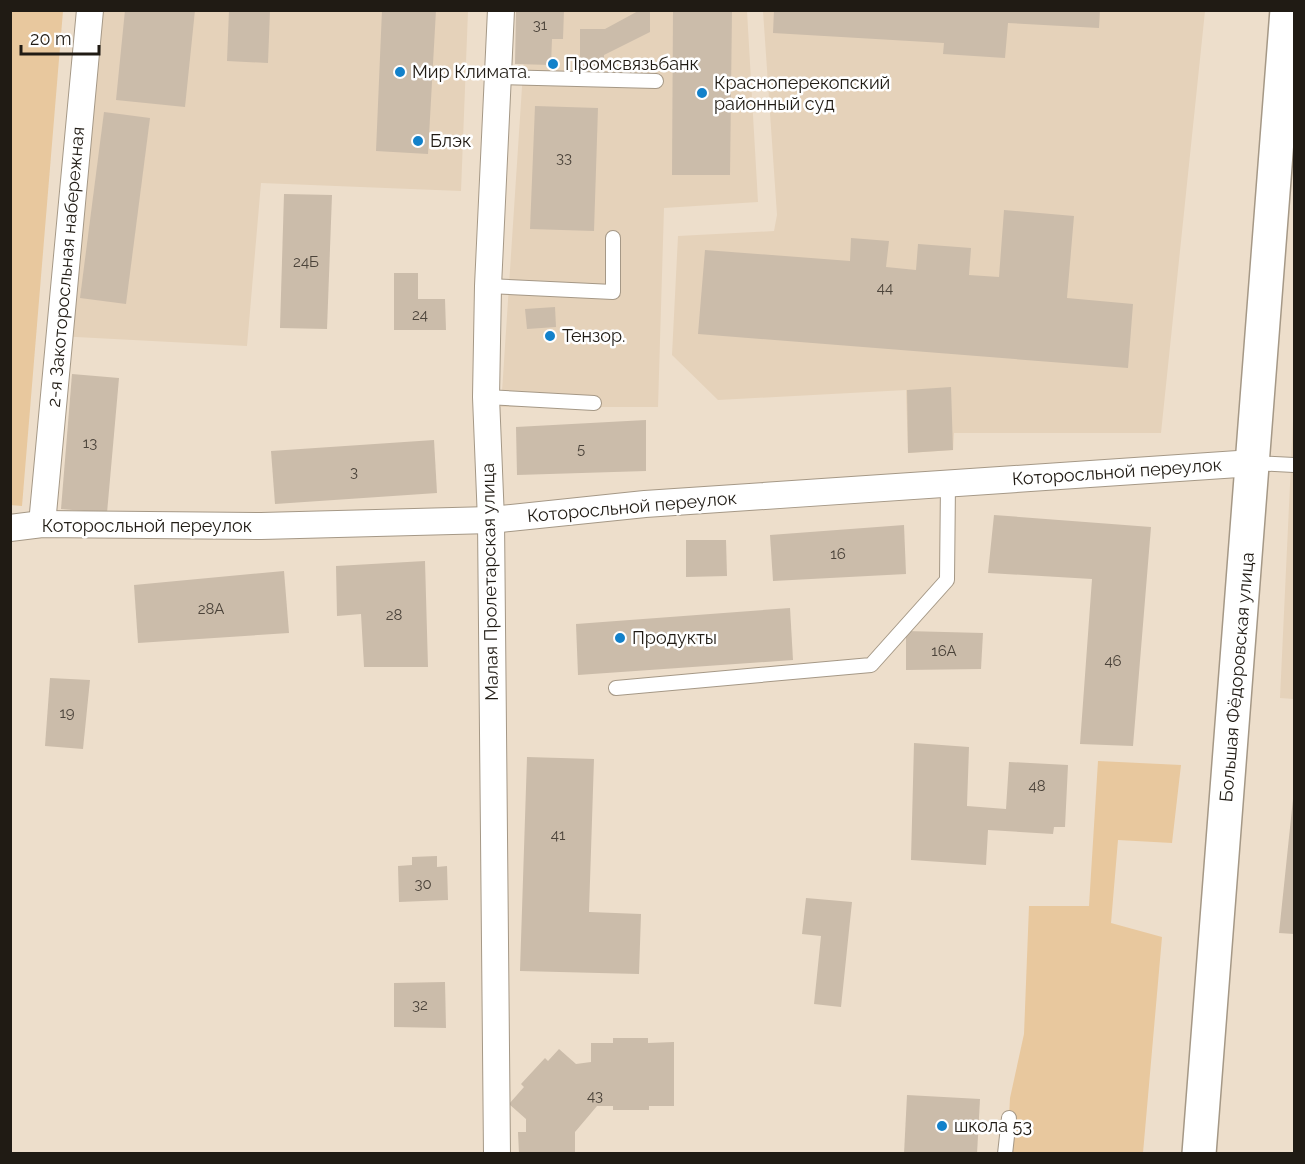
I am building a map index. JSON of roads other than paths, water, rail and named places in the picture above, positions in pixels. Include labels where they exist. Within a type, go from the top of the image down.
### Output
[{"type":"main road","name":"Большая Фёдоровская улица","points":[[1199,1154],[1287,10]]},
{"type":"main road","name":"Большая Фёдоровская улица","points":[[1274,200],[1294,139]]},
{"type":"street","name":"2-я Закоторосльная набережная","points":[[42,524],[90,10]]},
{"type":"street","name":"Малая Пролетарская улица","points":[[497,1154],[490,520],[486,397],[488,286],[501,10]]},
{"type":"street","name":"Которосльной переулок","points":[[10,528],[42,524],[261,526],[490,520],[645,504],[1253,463]]},
{"type":"lane","points":[[498,77],[656,81]]},
{"type":"lane","points":[[488,286],[613,292],[613,238]]},
{"type":"lane","points":[[486,397],[594,402]]},
{"type":"lane","points":[[1253,463],[1294,465]]},
{"type":"lane","points":[[616,688],[871,665],[947,579],[948,483]]},
{"type":"lane","points":[[1005,1154],[1008,1118]]},
{"type":"place","name":"Промсвязьбанк","points":[[553,64]]},
{"type":"place","name":"Мир Климата.","points":[[400,72]]},
{"type":"place","name":"Красноперекопский районный суд","points":[[702,93]]},
{"type":"place","name":"Блэк","points":[[418,141]]},
{"type":"place","name":"Тензор.","points":[[550,336]]},
{"type":"place","name":"Продукты","points":[[620,638]]},
{"type":"place","name":"школа 53","points":[[942,1126]]}]
